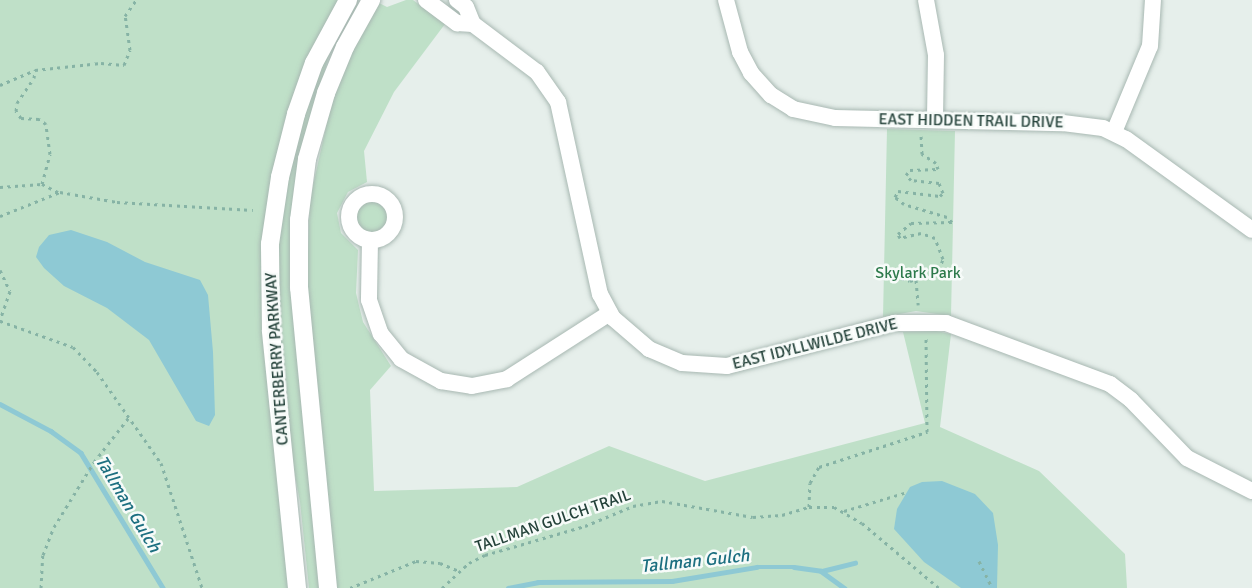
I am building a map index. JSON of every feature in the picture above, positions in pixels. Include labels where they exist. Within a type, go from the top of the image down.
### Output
[{"type":"street","name":"CANTERBERRY PARKWAY","points":[[297,588],[271,330],[270,244],[280,177],[296,114],[315,63],[348,0]]},
{"type":"street","name":"CANTERBERRY PARKWAY","points":[[328,588],[299,288],[299,220],[307,159],[326,93],[345,46],[371,0]]},
{"type":"street","name":"EAST IDYLLWILDE DRIVE","points":[[426,0],[457,23],[473,24]]},
{"type":"street","name":"EAST IDYLLWILDE DRIVE","points":[[457,0],[466,7],[473,24],[537,72],[558,102],[594,272],[610,313],[649,349],[682,363],[704,367],[734,365],[894,323],[951,325],[1110,384],[1131,400],[1187,458],[1252,491]]},
{"type":"street","name":"EAST HIDDEN TRAIL DRIVE","points":[[726,0],[745,63],[757,81],[784,104],[825,118],[1074,123],[1114,132],[1252,230]]},
{"type":"street","points":[[926,0],[936,55],[935,120]]},
{"type":"street","points":[[1114,132],[1150,46],[1153,0]]},
{"type":"street","points":[[370,240],[368,291],[376,324],[401,358],[441,381],[472,386],[507,379],[610,313]]},
{"type":"path","points":[[0,84],[35,70],[101,63],[122,67],[130,50],[125,16],[136,0]]},
{"type":"path","points":[[35,70],[34,78],[15,107],[21,118],[39,119],[46,124],[50,154],[42,184]]},
{"type":"path","points":[[896,268],[901,278],[916,280],[939,270],[943,255],[931,235],[921,233],[900,238],[899,230],[911,223],[952,222],[947,217],[904,204],[896,197],[898,191],[943,194],[939,183],[911,180],[906,175],[910,170],[938,169],[936,163],[922,154],[921,136]]},
{"type":"path","points":[[0,187],[42,184],[60,192],[117,202],[253,210]]},
{"type":"path","points":[[0,216],[60,192]]},
{"type":"path","points":[[0,270],[10,291],[0,321],[73,347],[130,416],[162,463],[202,588]]},
{"type":"path","points":[[916,280],[918,305]]},
{"type":"path","points":[[809,507],[808,491],[819,467],[927,432],[926,338]]},
{"type":"path","points":[[41,588],[47,542],[105,446],[130,416]]},
{"type":"path","points":[[844,511],[904,493]]},
{"type":"path","name":"TALLMAN GULCH TRAIL","points":[[442,588],[459,571],[485,555],[574,530],[647,503],[677,501],[753,517],[782,515],[809,507],[844,511]]},
{"type":"path","points":[[844,511],[939,588]]},
{"type":"path","points":[[350,588],[416,561],[440,563],[459,571]]},
{"type":"path","points":[[979,561],[992,588]]},
{"type":"green space","points":[[0,0],[338,0],[309,56],[284,124],[264,227],[262,317],[290,588],[0,588]]},
{"type":"green space","points":[[406,0],[413,0],[445,24],[394,92],[364,151],[367,182],[348,192],[337,213],[341,233],[358,250],[356,293],[363,322],[391,366],[370,390],[374,491],[517,487],[609,446],[705,481],[925,423],[903,332],[936,331],[951,334],[940,427],[1039,471],[1125,554],[1127,588],[336,588],[307,281],[310,199],[332,100],[355,44],[379,3],[387,7]]},
{"type":"green space","points":[[330,50],[303,158],[311,465],[323,588],[309,588],[300,502],[285,422],[274,298],[284,186],[315,77]]},
{"type":"green space","name":"Skylark Park","points":[[887,129],[955,131],[951,316],[916,311],[883,317]]},
{"type":"green space","points":[[372,200],[384,205],[389,217],[384,229],[372,234],[360,229],[355,217],[360,205]]},
{"type":"water","points":[[71,230],[107,242],[145,262],[200,280],[208,295],[213,352],[215,415],[209,426],[196,421],[149,340],[107,308],[64,286],[44,268],[36,257],[39,247],[49,235]]},
{"type":"water","points":[[942,481],[975,494],[993,513],[998,545],[997,588],[961,588],[924,562],[894,529],[897,509],[910,487],[922,482]]},
{"type":"waterway","name":"Tallman Gulch","points":[[0,404],[51,431],[81,453],[163,588]]},
{"type":"waterway","points":[[822,571],[855,563]]},
{"type":"waterway","name":"Tallman Gulch","points":[[508,588],[538,582],[672,581],[757,567],[794,567],[821,571],[844,588]]}]
